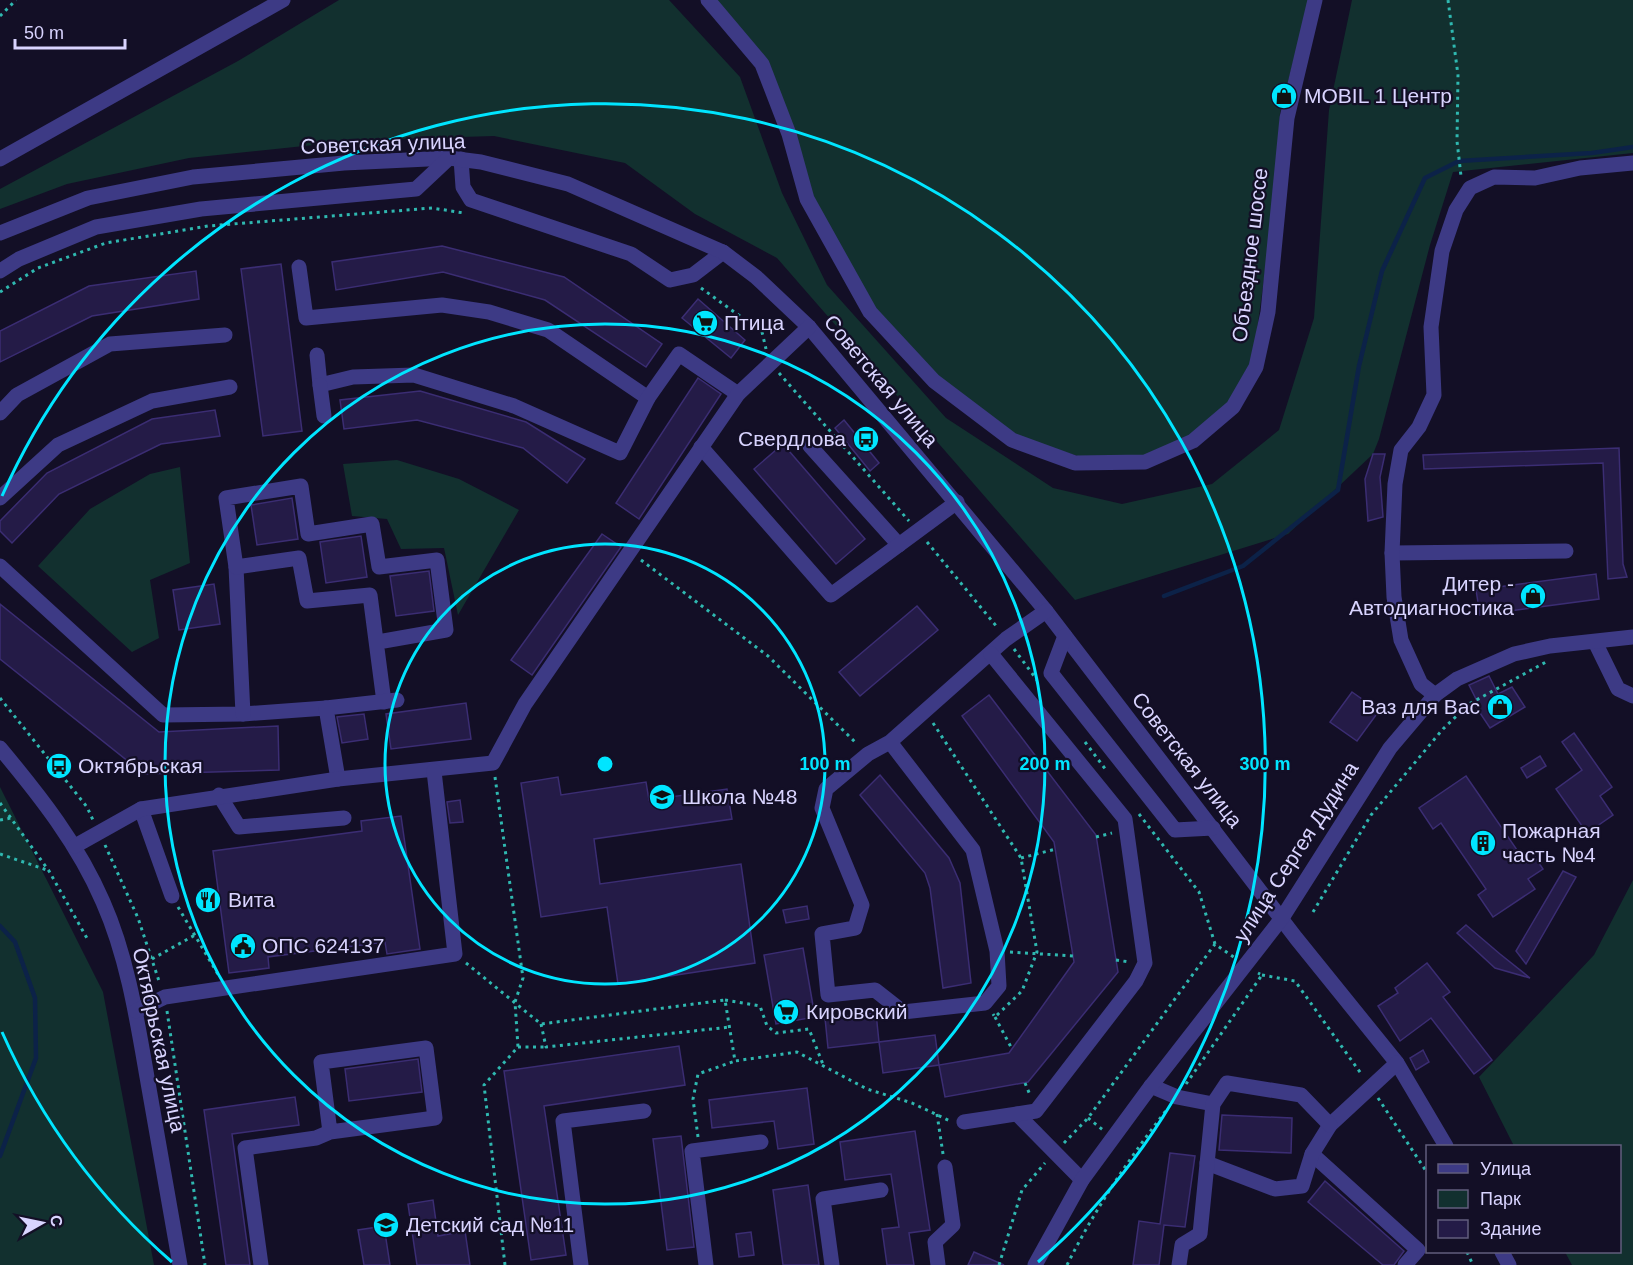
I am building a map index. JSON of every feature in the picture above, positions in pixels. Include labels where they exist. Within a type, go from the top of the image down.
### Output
[{"type":"street","points":[[0,159],[284,0]]},
{"type":"street","name":"Объездное шоссе","points":[[708,0],[762,64],[789,134],[807,199],[870,312],[934,381],[1011,440],[1075,463],[1145,462],[1193,441],[1233,407],[1256,367],[1268,312],[1287,117],[1315,0]]},
{"type":"street","points":[[0,271],[19,259],[96,227],[201,209],[416,189],[455,158],[463,187],[471,200],[631,254],[670,280],[693,275],[723,252]]},
{"type":"street","name":"Советская улица","points":[[0,233],[88,198],[193,177],[344,163],[455,158],[568,184],[723,252],[756,277],[809,327],[1046,611],[1282,918],[1397,1063],[1445,1145]]},
{"type":"street","points":[[1435,695],[1421,684],[1401,640],[1394,597],[1392,553],[1395,484],[1401,450],[1419,428],[1434,395],[1431,327],[1442,251],[1456,210],[1470,188],[1494,177],[1535,178],[1580,168],[1633,163]]},
{"type":"street","points":[[299,267],[306,318],[442,305],[489,312],[549,330],[648,398]]},
{"type":"street","points":[[75,846],[141,808],[338,779],[434,771],[493,763],[525,704],[738,394],[809,327]]},
{"type":"street","points":[[0,413],[17,395],[110,344],[225,335]]},
{"type":"street","points":[[320,385],[353,377],[414,375],[514,406],[620,453],[648,398],[679,354],[738,394]]},
{"type":"street","points":[[317,355],[324,417]]},
{"type":"street","points":[[0,498],[58,445],[152,401],[230,387]]},
{"type":"street","points":[[810,446],[899,545]]},
{"type":"street","points":[[701,447],[831,595],[957,502]]},
{"type":"street","points":[[243,714],[236,567],[225,498],[301,486],[308,534],[372,524],[379,567],[437,560],[446,630],[378,642]]},
{"type":"street","points":[[1392,553],[1566,552]]},
{"type":"street","points":[[3,574],[163,715],[243,714],[391,701],[370,595],[307,601],[299,558],[236,567]]},
{"type":"street","points":[[890,742],[973,850],[997,951],[999,986],[985,1003],[903,1012],[875,990],[828,995],[822,934],[855,928],[862,905],[822,808],[826,789],[868,754],[890,742],[924,709],[1006,639],[1046,611]]},
{"type":"street","points":[[1065,636],[1051,673],[1175,830],[1213,828]]},
{"type":"street","name":"улица Сергея Дудина","points":[[1035,1265],[1082,1180],[1151,1086],[1282,918],[1389,748],[1435,695],[1457,679],[1514,654],[1550,646],[1633,637]]},
{"type":"street","points":[[1595,642],[1618,689],[1633,696]]},
{"type":"street","points":[[964,1122],[1036,1111],[1136,981],[1145,963],[1125,819],[991,654]]},
{"type":"street","points":[[326,708],[338,779]]},
{"type":"street","name":"Октябрьская улица","points":[[0,748],[38,793],[75,846],[103,902],[136,1011],[180,1265]]},
{"type":"street","points":[[136,1011],[165,997],[456,954],[434,771]]},
{"type":"street","points":[[219,795],[239,827],[344,818]]},
{"type":"street","points":[[141,808],[172,896]]},
{"type":"street","points":[[261,1265],[245,1148],[316,1138],[330,1132],[435,1118],[426,1048],[321,1062],[330,1132]]},
{"type":"street","points":[[1207,1163],[1275,1189],[1302,1186],[1312,1154],[1330,1125],[1397,1063]]},
{"type":"street","points":[[1179,1265],[1182,1245],[1200,1234],[1213,1104],[1227,1083],[1301,1095],[1330,1125]]},
{"type":"street","points":[[1151,1086],[1177,1097],[1213,1104]]},
{"type":"street","points":[[581,1265],[563,1121],[644,1111]]},
{"type":"street","points":[[1017,1114],[1082,1180]]},
{"type":"street","points":[[706,1265],[692,1151],[761,1142]]},
{"type":"street","points":[[1312,1154],[1418,1250],[1405,1265]]},
{"type":"street","points":[[938,1265],[935,1242],[953,1225],[945,1167]]},
{"type":"street","points":[[832,1265],[823,1199],[881,1190]]},
{"type":"path","points":[[0,16],[16,0]]},
{"type":"path","points":[[1448,0],[1458,75],[1457,141],[1461,180]]},
{"type":"path","points":[[0,292],[38,268],[106,243],[185,230],[432,208],[467,214]]},
{"type":"path","points":[[695,288],[704,288],[762,333],[770,363],[918,532],[1042,686]]},
{"type":"path","points":[[630,551],[768,656],[868,754]]},
{"type":"path","points":[[1313,912],[1371,815],[1443,729],[1469,704],[1555,658]]},
{"type":"path","points":[[0,698],[87,807],[138,918],[165,997],[205,1265]]},
{"type":"path","points":[[924,709],[1021,858],[1036,952],[1022,991],[995,1017]]},
{"type":"path","points":[[1085,742],[1106,770]]},
{"type":"path","points":[[493,763],[523,978],[514,1002],[518,1047],[484,1085],[505,1265]]},
{"type":"path","points":[[0,802],[49,871],[88,940]]},
{"type":"path","points":[[1135,808],[1199,892],[1215,944],[1262,975],[1295,981],[1371,1087],[1426,1171]]},
{"type":"path","points":[[0,820],[11,818]]},
{"type":"path","points":[[1021,858],[1056,849]]},
{"type":"path","points":[[0,854],[49,871]]},
{"type":"path","points":[[172,896],[226,988]]},
{"type":"path","points":[[152,959],[195,935]]},
{"type":"path","points":[[999,1265],[1022,1190],[1053,1153],[1088,1118],[1215,944]]},
{"type":"path","points":[[997,951],[1073,956]]},
{"type":"path","points":[[456,954],[541,1024],[546,1047]]},
{"type":"path","points":[[1067,1265],[1135,1151],[1177,1097],[1262,975]]},
{"type":"path","points":[[541,1024],[725,1000],[760,1006],[767,1026],[776,1033],[809,1029],[825,1069]]},
{"type":"path","points":[[725,1000],[735,1060]]},
{"type":"path","points":[[985,1003],[1012,1049]]},
{"type":"path","points":[[518,1047],[546,1047],[730,1027]]},
{"type":"path","points":[[699,1150],[693,1099],[698,1074],[735,1060],[797,1052],[825,1069],[867,1089],[912,1103],[956,1123],[964,1122]]},
{"type":"path","points":[[937,1114],[945,1167]]},
{"type":"green space","points":[[339,0],[669,0],[740,77],[782,193],[827,285],[946,418],[1053,488],[1122,504],[1212,484],[1279,430],[1314,318],[1329,110],[1352,0],[1633,0],[1633,153],[1453,172],[1430,245],[1379,439],[1373,454],[1288,534],[1075,600],[777,258],[695,214],[625,163],[494,136],[361,140],[189,158],[67,184],[0,209],[0,189],[238,61]]},
{"type":"green space","points":[[716,0],[1309,0],[1280,113],[1274,206],[1252,366],[1228,402],[1191,435],[1147,457],[1081,457],[1014,436],[940,378],[878,315],[813,200],[766,61]]},
{"type":"green space","points":[[397,460],[459,479],[519,510],[458,615],[444,548],[401,549],[387,519],[352,516],[343,464]]},
{"type":"green space","points":[[180,467],[190,563],[150,580],[159,638],[132,652],[38,566],[90,509],[150,474]]},
{"type":"green space","points":[[0,787],[103,992],[154,1265],[0,1265]]},
{"type":"green space","points":[[1633,880],[1633,1265],[1572,1265],[1566,1253],[1621,1253],[1621,1145],[1513,1145],[1479,1077],[1594,955]]},
{"type":"building","points":[[442,246],[564,277],[662,344],[646,367],[545,300],[443,272],[336,290],[332,262]]},
{"type":"building","points":[[281,264],[302,431],[263,436],[241,269]]},
{"type":"building","points":[[196,271],[199,299],[92,316],[0,362],[0,331],[89,286]]},
{"type":"building","points":[[698,299],[745,340],[731,358],[682,318]]},
{"type":"building","points":[[698,378],[721,394],[639,519],[616,503]]},
{"type":"building","points":[[420,391],[526,422],[585,459],[567,483],[523,448],[417,420],[344,429],[340,400]]},
{"type":"building","points":[[215,410],[220,436],[161,444],[59,494],[12,543],[0,531],[0,521],[47,473],[152,419]]},
{"type":"building","points":[[844,420],[879,463],[870,471],[835,428]]},
{"type":"building","points":[[783,444],[865,539],[836,564],[754,469]]},
{"type":"building","points":[[1619,448],[1623,564],[1627,577],[1608,579],[1603,463],[1424,469],[1423,455]]},
{"type":"building","points":[[1373,454],[1385,454],[1380,477],[1383,517],[1368,521],[1365,479]]},
{"type":"building","points":[[292,498],[298,539],[257,545],[251,505]]},
{"type":"building","points":[[602,534],[621,547],[532,675],[511,660]]},
{"type":"building","points":[[361,536],[367,577],[326,583],[320,542]]},
{"type":"building","points":[[429,571],[434,611],[396,616],[390,576]]},
{"type":"building","points":[[1596,574],[1599,599],[1480,615],[1476,590]]},
{"type":"building","points":[[214,584],[220,624],[179,630],[173,590]]},
{"type":"building","points":[[0,604],[159,732],[278,726],[279,770],[144,774],[0,659]]},
{"type":"building","points":[[917,606],[938,630],[860,696],[839,672]]},
{"type":"building","points":[[1489,676],[1498,694],[1512,687],[1525,707],[1490,728],[1476,707],[1479,705],[1469,685]]},
{"type":"building","points":[[1352,692],[1379,711],[1357,741],[1330,722]]},
{"type":"building","points":[[989,695],[1096,835],[1118,972],[1028,1082],[945,1097],[939,1065],[1009,1053],[1074,962],[1054,842],[962,716]]},
{"type":"building","points":[[466,703],[471,739],[391,749],[386,714]]},
{"type":"building","points":[[364,714],[368,739],[342,743],[337,717]]},
{"type":"building","points":[[1574,733],[1612,787],[1600,796],[1613,815],[1587,833],[1556,789],[1582,770],[1562,742]]},
{"type":"building","points":[[1540,756],[1546,766],[1527,778],[1521,768]]},
{"type":"building","points":[[880,775],[949,858],[960,883],[971,983],[943,988],[930,888],[925,873],[860,795]]},
{"type":"building","name":"Пожарная часть №4","points":[[1466,776],[1526,863],[1535,857],[1543,869],[1528,879],[1535,889],[1493,917],[1478,895],[1486,889],[1441,823],[1433,829],[1419,808]]},
{"type":"building","points":[[558,777],[561,795],[646,782],[649,800],[727,789],[732,819],[594,839],[600,884],[741,864],[755,963],[618,984],[607,907],[541,917],[521,783]]},
{"type":"building","points":[[460,800],[463,822],[450,823],[447,802]]},
{"type":"building","points":[[401,816],[420,949],[387,954],[385,942],[268,957],[269,968],[229,973],[213,851],[362,831],[361,821]]},
{"type":"building","points":[[1563,871],[1576,877],[1526,964],[1516,951]]},
{"type":"building","points":[[807,906],[809,919],[786,923],[783,910]]},
{"type":"building","points":[[1466,925],[1530,978],[1495,968],[1457,933]]},
{"type":"building","points":[[803,948],[815,1017],[776,1024],[764,955]]},
{"type":"building","points":[[1427,963],[1450,992],[1443,997],[1492,1060],[1474,1074],[1431,1018],[1400,1041],[1378,1006],[1398,993],[1395,988]]},
{"type":"building","points":[[876,1013],[879,1042],[828,1048],[825,1018]]},
{"type":"building","points":[[935,1035],[939,1065],[883,1073],[879,1042]]},
{"type":"building","points":[[679,1046],[685,1085],[544,1106],[566,1255],[531,1260],[504,1071]]},
{"type":"building","points":[[1423,1050],[1429,1062],[1416,1070],[1410,1058]]},
{"type":"building","points":[[418,1059],[422,1092],[349,1101],[345,1069]]},
{"type":"building","points":[[807,1088],[814,1144],[778,1149],[774,1121],[712,1128],[709,1100]]},
{"type":"building","points":[[295,1097],[299,1125],[232,1134],[250,1265],[226,1265],[204,1110]]},
{"type":"building","points":[[1222,1115],[1292,1118],[1291,1153],[1219,1150]]},
{"type":"building","points":[[915,1131],[930,1230],[909,1233],[914,1265],[887,1265],[882,1229],[899,1227],[891,1174],[845,1180],[840,1142]]},
{"type":"building","points":[[681,1136],[694,1247],[667,1250],[653,1139]]},
{"type":"building","points":[[1170,1153],[1195,1156],[1185,1227],[1164,1225],[1159,1265],[1133,1265],[1139,1221],[1160,1224]]},
{"type":"building","points":[[1325,1181],[1404,1251],[1394,1265],[1383,1265],[1308,1202]]},
{"type":"building","points":[[808,1185],[819,1265],[783,1265],[773,1190]]},
{"type":"building","points":[[433,1200],[438,1236],[465,1231],[470,1265],[417,1265],[408,1204]]},
{"type":"building","points":[[384,1226],[390,1265],[364,1265],[358,1230]]},
{"type":"building","points":[[751,1232],[754,1255],[739,1257],[736,1234]]},
{"type":"building","points":[[974,1252],[1004,1265],[968,1265]]},
{"type":"waterway","points":[[1164,596],[1243,566],[1338,490],[1359,366],[1382,271],[1425,178],[1459,161],[1592,153],[1633,147]]},
{"type":"waterway","points":[[0,926],[15,942],[35,998],[36,1058],[0,1156]]},
{"type":"place","name":"MOBIL 1 Центр","points":[[1284,96]]},
{"type":"place","name":"Птица","points":[[705,323]]},
{"type":"place","name":"Свердлова","points":[[866,439]]},
{"type":"place","name":"Дитер - Автодиагностика","points":[[1533,596]]},
{"type":"place","name":"Ваз для Вас","points":[[1500,707]]},
{"type":"place","name":"Октябрьская","points":[[59,766]]},
{"type":"place","name":"Школа №48","points":[[662,797]]},
{"type":"place","name":"Пожарная часть №4","points":[[1483,843]]},
{"type":"place","name":"Вита","points":[[208,900]]},
{"type":"place","name":"ОПС 624137","points":[[243,946]]},
{"type":"place","name":"Кировский","points":[[786,1012]]},
{"type":"place","name":"Детский сад №11","points":[[386,1225]]}]
